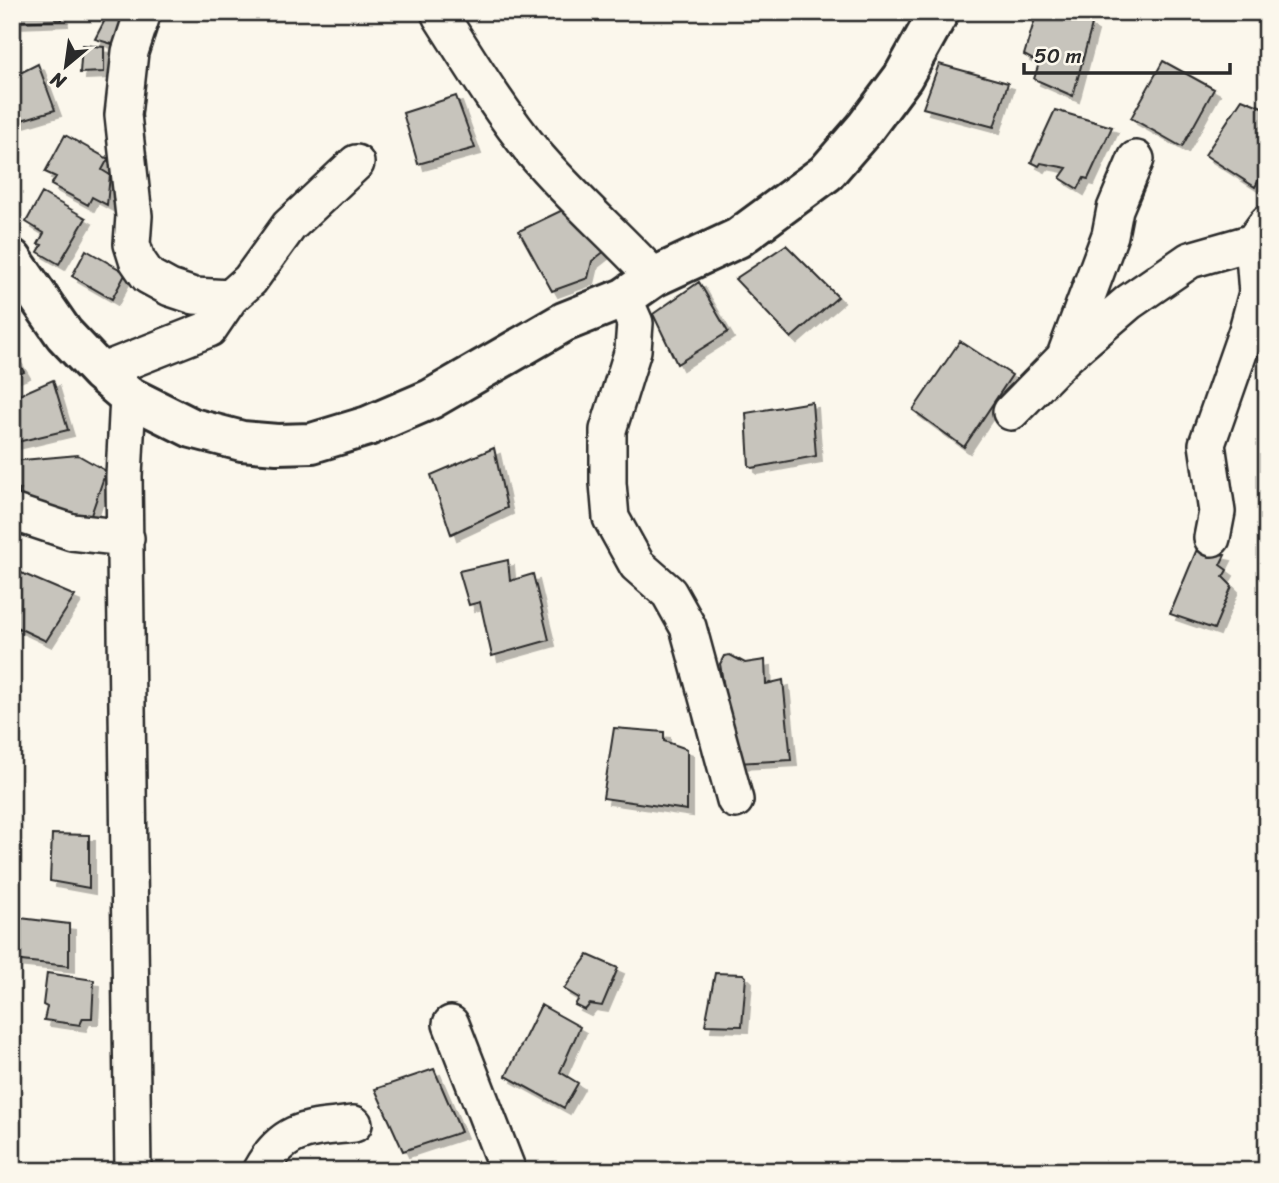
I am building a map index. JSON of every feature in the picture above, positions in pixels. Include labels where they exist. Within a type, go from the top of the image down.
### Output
[{"type":"main road","points":[[12,260],[64,334],[114,384],[192,428],[242,441],[312,443],[369,426],[430,399],[564,322],[738,238],[826,173],[865,128],[903,77],[939,12]]},
{"type":"street","points":[[143,12],[130,52],[123,115],[134,216],[132,244],[137,260],[148,276],[170,288],[194,296],[230,298]]},
{"type":"street","points":[[440,12],[501,111],[535,154],[587,211],[628,248],[639,287],[633,350],[608,430],[611,518],[637,565],[669,593],[688,627],[735,800]]},
{"type":"street","points":[[1065,357],[1110,235],[1115,209],[1136,159]]},
{"type":"street","points":[[133,1171],[126,538],[124,476],[114,384],[209,329],[230,298],[250,280],[289,226],[356,163]]},
{"type":"street","points":[[1011,412],[1065,357],[1129,302],[1189,260],[1260,232],[1257,293],[1247,330],[1207,444],[1217,512],[1212,538]]},
{"type":"street","points":[[12,512],[72,532],[126,538]]},
{"type":"street","points":[[451,1024],[508,1171]]},
{"type":"street","points":[[260,1171],[269,1154],[280,1142],[295,1133],[354,1124]]},
{"type":"building","points":[[12,12],[61,12],[62,20],[12,22]]},
{"type":"building","points":[[109,12],[133,12],[119,46],[95,39]]},
{"type":"building","points":[[1037,12],[1068,12],[1092,25],[1073,96],[1034,79],[1039,63],[1024,55]]},
{"type":"building","points":[[82,45],[104,47],[104,72],[80,73]]},
{"type":"building","points":[[1163,61],[1214,89],[1182,147],[1131,118]]},
{"type":"building","points":[[38,64],[55,110],[15,122],[12,116],[12,77]]},
{"type":"building","points":[[939,64],[1008,83],[994,127],[923,108]]},
{"type":"building","points":[[456,96],[475,148],[418,164],[403,113]]},
{"type":"building","points":[[1242,99],[1267,109],[1267,165],[1255,187],[1205,155]]},
{"type":"building","points":[[1055,110],[1112,127],[1088,179],[1084,178],[1078,189],[1060,178],[1067,168],[1041,163],[1039,166],[1031,162]]},
{"type":"building","points":[[65,135],[108,159],[102,170],[110,175],[107,205],[92,197],[88,205],[51,185],[56,177],[45,172]]},
{"type":"building","points":[[42,193],[86,218],[59,264],[38,252],[42,245],[38,244],[44,233],[26,222]]},
{"type":"building","points":[[571,206],[610,247],[592,261],[588,278],[552,291],[519,231]]},
{"type":"building","points":[[786,245],[838,297],[791,338],[735,279]]},
{"type":"building","points":[[86,250],[126,273],[112,299],[72,276]]},
{"type":"building","points":[[699,282],[728,332],[677,364],[653,314]]},
{"type":"building","points":[[960,341],[1012,375],[964,447],[913,410]]},
{"type":"building","points":[[12,352],[24,372],[12,377]]},
{"type":"building","points":[[53,380],[68,430],[13,443],[12,398]]},
{"type":"building","points":[[812,402],[816,456],[752,468],[749,466],[746,413]]},
{"type":"building","points":[[494,448],[507,508],[451,534],[431,475]]},
{"type":"building","points":[[78,455],[106,471],[90,518],[17,497],[21,489],[12,488],[12,461]]},
{"type":"building","points":[[1197,549],[1225,555],[1220,565],[1227,570],[1223,577],[1232,586],[1214,629],[1170,614]]},
{"type":"building","points":[[508,560],[510,581],[533,574],[549,640],[492,656],[480,602],[469,605],[459,571]]},
{"type":"building","points":[[12,569],[75,596],[46,641],[12,625]]},
{"type":"building","points":[[730,655],[745,663],[765,660],[766,684],[783,680],[791,760],[737,763],[720,664],[724,656]]},
{"type":"building","points":[[614,728],[664,732],[664,741],[687,749],[687,810],[603,798]]},
{"type":"building","points":[[52,834],[89,835],[89,888],[50,881]]},
{"type":"building","points":[[12,917],[69,924],[69,966],[12,960]]},
{"type":"building","points":[[588,955],[618,968],[602,1006],[590,1004],[585,1010],[575,1005],[579,998],[564,989]]},
{"type":"building","points":[[47,973],[94,980],[92,1018],[83,1018],[80,1025],[44,1020],[47,1007],[43,1005]]},
{"type":"building","points":[[715,973],[743,974],[746,977],[742,1026],[705,1025]]},
{"type":"building","points":[[541,1005],[580,1027],[560,1072],[578,1083],[564,1108],[506,1076]]},
{"type":"building","points":[[434,1069],[461,1132],[403,1151],[375,1089]]}]
